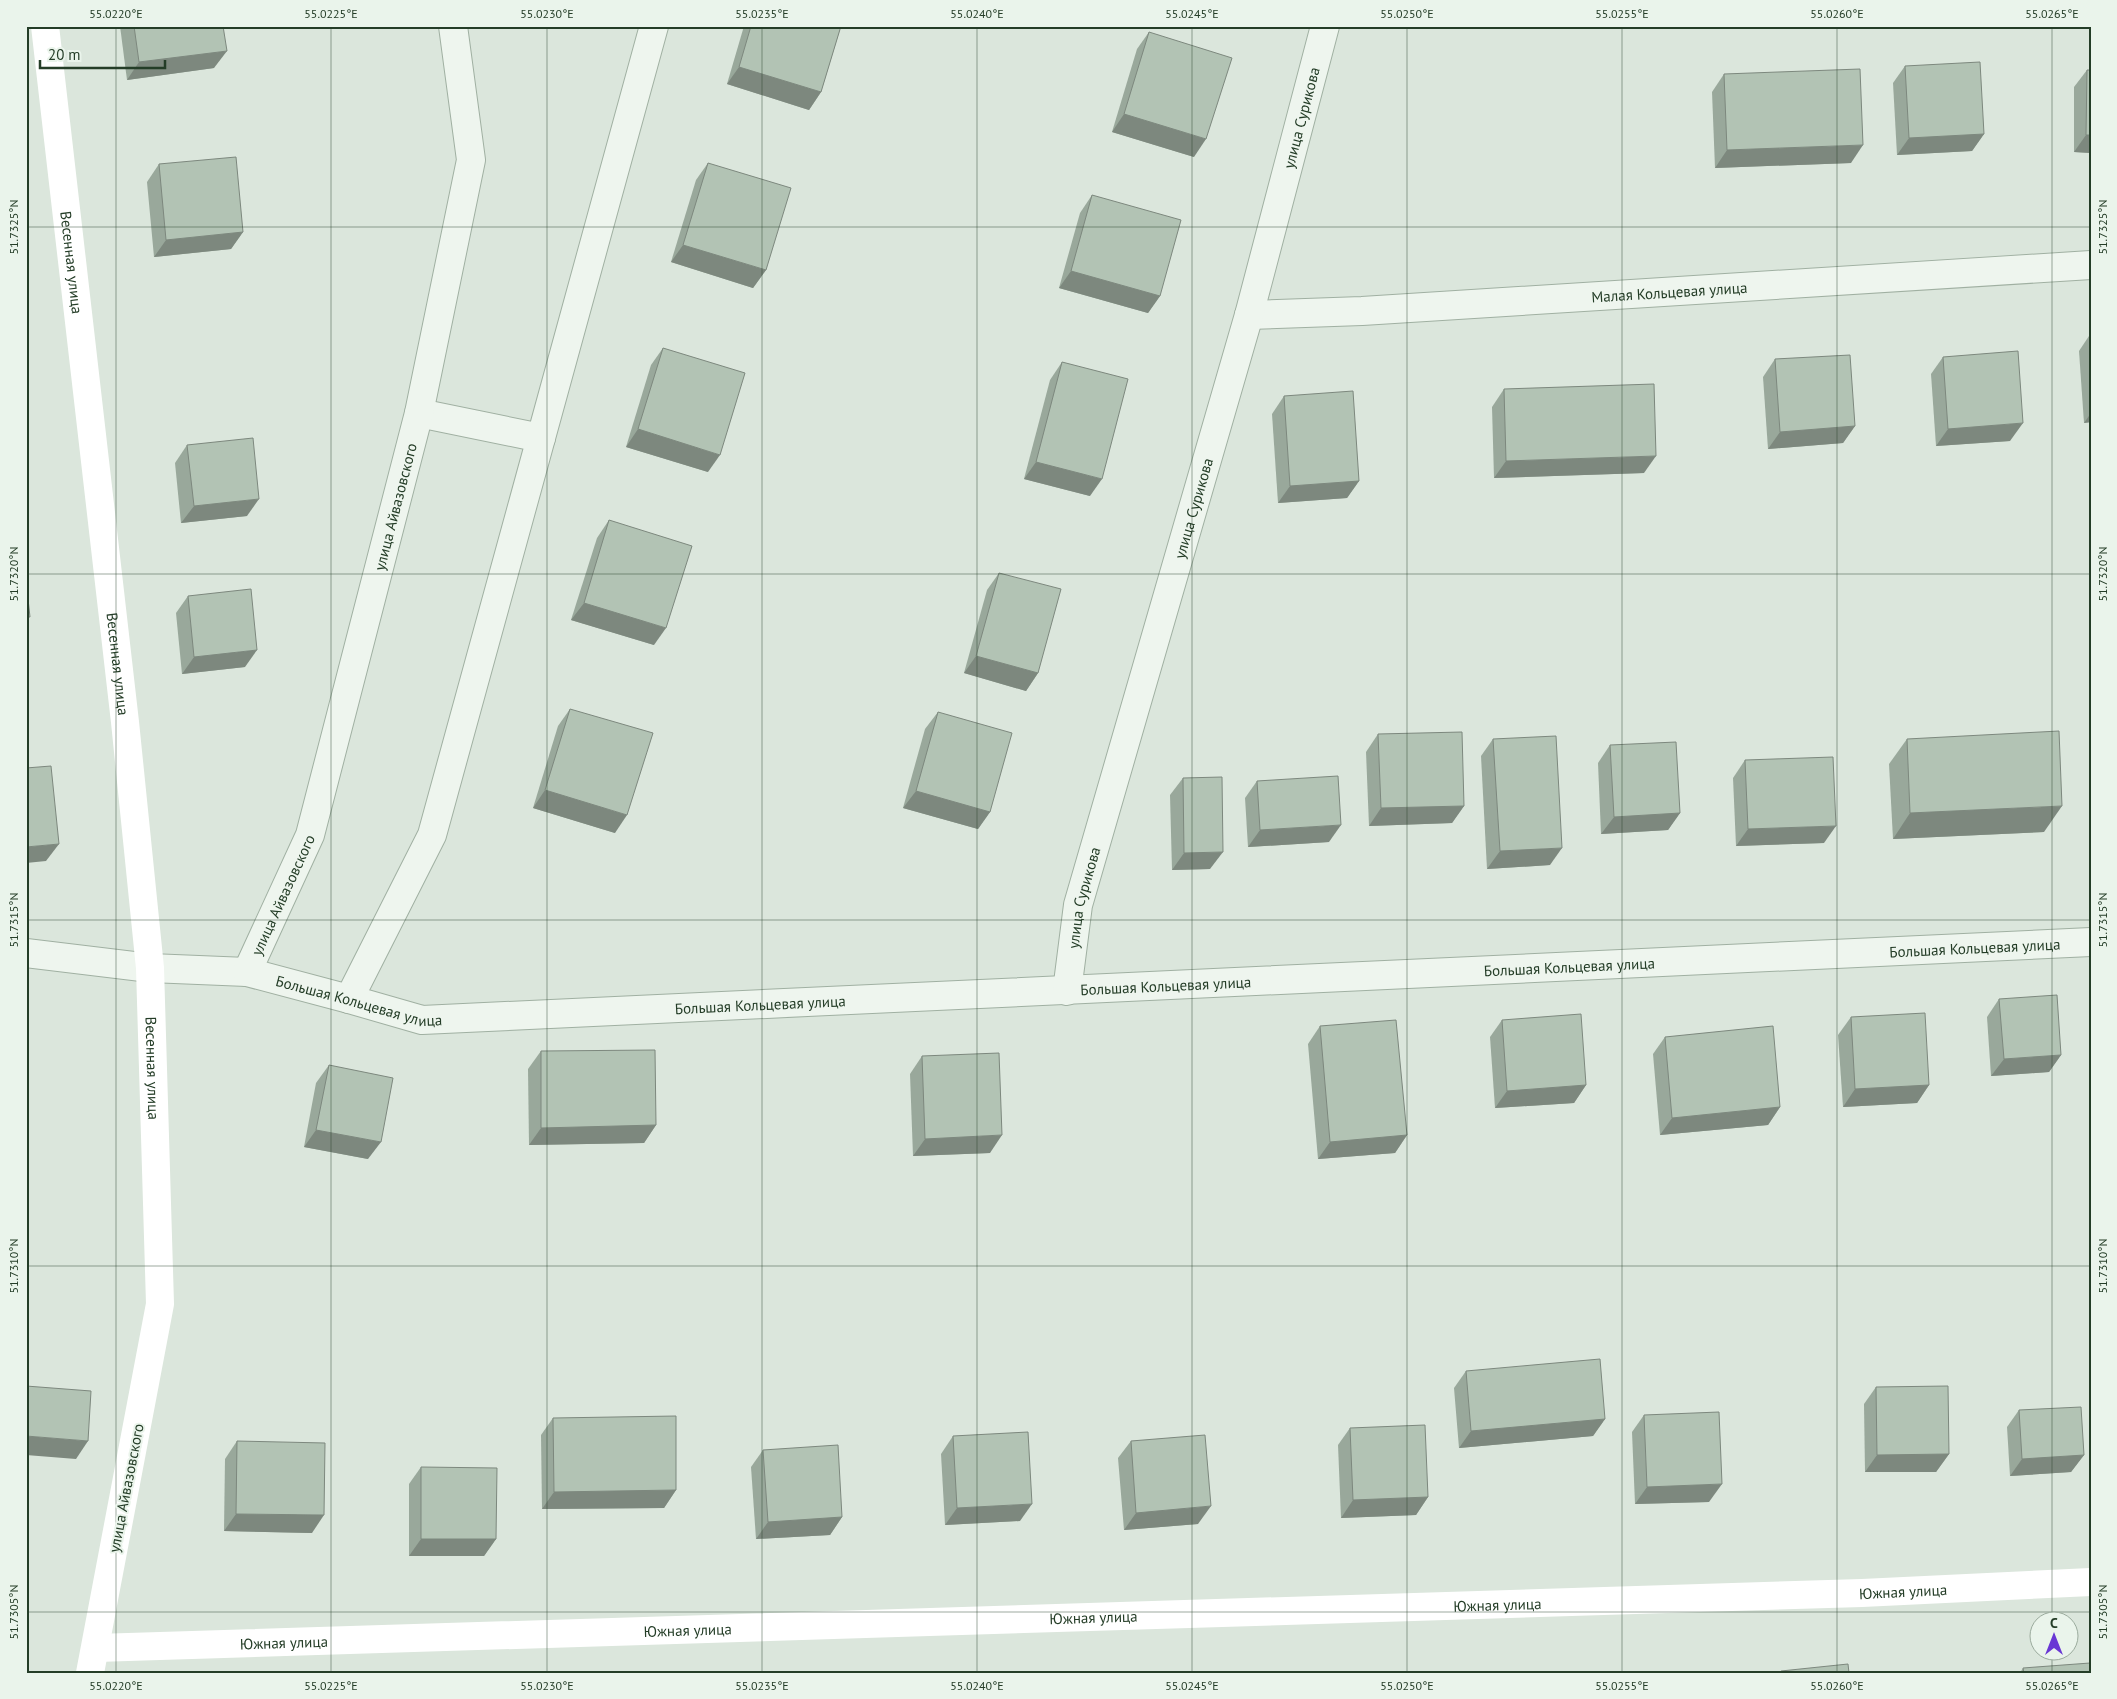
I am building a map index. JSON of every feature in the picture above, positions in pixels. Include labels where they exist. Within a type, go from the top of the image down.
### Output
[{"type":"street","name":"Весенная улица","points":[[45,26],[126,722],[150,968],[160,1304]]},
{"type":"street","name":"улица Айвазовского","points":[[247,972],[310,835],[419,413],[471,160],[453,26]]},
{"type":"street","points":[[349,999],[432,835],[654,26]]},
{"type":"street","name":"улица Сурикова","points":[[1067,991],[1078,905],[1249,314],[1324,26]]},
{"type":"street","name":"Малая Кольцевая улица","points":[[1249,314],[1372,310],[2091,265]]},
{"type":"street","points":[[419,413],[541,438]]},
{"type":"street","name":"Большая Кольцевая улица","points":[[26,953],[150,968],[247,972],[422,1020],[2091,942]]},
{"type":"street","name":"улица Айвазовского","points":[[93,1660],[160,1304]]},
{"type":"street","name":"Южная улица","points":[[93,1660],[1862,1593],[2091,1582]]},
{"type":"building","points":[[134,26],[223,26],[227,51],[139,62]]},
{"type":"building","points":[[751,26],[841,26],[821,92],[739,67]]},
{"type":"building","points":[[1149,32],[1232,58],[1206,139],[1124,114]]},
{"type":"building","points":[[1980,62],[1984,134],[1909,138],[1905,66]]},
{"type":"building","points":[[1860,69],[1863,145],[1727,150],[1724,74]]},
{"type":"building","points":[[2087,70],[2091,70],[2091,135],[2086,135]]},
{"type":"building","points":[[236,157],[243,232],[166,240],[159,164]]},
{"type":"building","points":[[708,163],[791,188],[766,270],[683,245]]},
{"type":"building","points":[[1092,195],[1181,220],[1160,296],[1071,271]]},
{"type":"building","points":[[663,348],[745,373],[720,455],[638,429]]},
{"type":"building","points":[[2018,351],[2023,423],[1948,429],[1943,357]]},
{"type":"building","points":[[1850,355],[1855,426],[1780,432],[1775,359]]},
{"type":"building","points":[[1062,362],[1128,379],[1102,479],[1036,462]]},
{"type":"building","points":[[1654,384],[1656,456],[1506,461],[1504,389]]},
{"type":"building","points":[[1353,391],[1359,481],[1290,486],[1284,396]]},
{"type":"building","points":[[253,438],[259,499],[194,506],[187,445]]},
{"type":"building","points":[[609,520],[692,546],[666,628],[584,603]]},
{"type":"building","points":[[999,573],[1061,589],[1038,673],[976,656]]},
{"type":"building","points":[[26,581],[30,617],[26,617]]},
{"type":"building","points":[[251,589],[257,650],[194,657],[188,596]]},
{"type":"building","points":[[570,709],[653,733],[627,815],[545,790]]},
{"type":"building","points":[[938,712],[1012,733],[990,812],[916,791]]},
{"type":"building","points":[[2059,731],[2062,806],[1910,813],[1907,739]]},
{"type":"building","points":[[1462,732],[1464,806],[1381,808],[1378,734]]},
{"type":"building","points":[[1556,736],[1562,848],[1500,851],[1493,739]]},
{"type":"building","points":[[1676,742],[1680,813],[1614,817],[1610,745]]},
{"type":"building","points":[[1833,757],[1836,826],[1748,829],[1745,760]]},
{"type":"building","points":[[51,766],[59,844],[26,847],[26,768]]},
{"type":"building","points":[[1338,776],[1341,825],[1260,830],[1257,781]]},
{"type":"building","points":[[1222,777],[1223,852],[1184,853],[1183,778]]},
{"type":"building","points":[[2057,995],[2061,1055],[2004,1059],[1999,999]]},
{"type":"building","points":[[1925,1013],[1929,1085],[1855,1089],[1851,1017]]},
{"type":"building","points":[[1581,1014],[1586,1085],[1507,1091],[1502,1020]]},
{"type":"building","points":[[1396,1020],[1407,1135],[1330,1142],[1320,1026]]},
{"type":"building","points":[[1773,1026],[1780,1107],[1672,1118],[1665,1037]]},
{"type":"building","points":[[655,1050],[656,1125],[541,1128],[541,1051]]},
{"type":"building","points":[[999,1053],[1002,1135],[925,1139],[922,1056]]},
{"type":"building","points":[[329,1065],[393,1078],[381,1142],[316,1130]]},
{"type":"building","points":[[1600,1359],[1605,1419],[1471,1431],[1466,1371]]},
{"type":"building","points":[[26,1386],[91,1391],[88,1441],[26,1436]]},
{"type":"building","points":[[1948,1386],[1949,1454],[1877,1455],[1876,1387]]},
{"type":"building","points":[[2081,1407],[2084,1455],[2022,1459],[2019,1410]]},
{"type":"building","points":[[1719,1412],[1722,1484],[1647,1487],[1644,1415]]},
{"type":"building","points":[[676,1416],[676,1490],[554,1492],[553,1418]]},
{"type":"building","points":[[1425,1425],[1428,1497],[1353,1500],[1350,1428]]},
{"type":"building","points":[[1028,1432],[1032,1504],[957,1508],[953,1436]]},
{"type":"building","points":[[1205,1435],[1211,1506],[1136,1513],[1131,1441]]},
{"type":"building","points":[[237,1441],[325,1443],[324,1515],[236,1514]]},
{"type":"building","points":[[838,1445],[842,1517],[768,1522],[763,1450]]},
{"type":"building","points":[[421,1467],[497,1468],[496,1539],[421,1539]]},
{"type":"building","points":[[2090,1663],[2091,1673],[2024,1673],[2023,1668]]},
{"type":"building","points":[[1848,1664],[1849,1673],[1781,1673],[1781,1671]]}]
